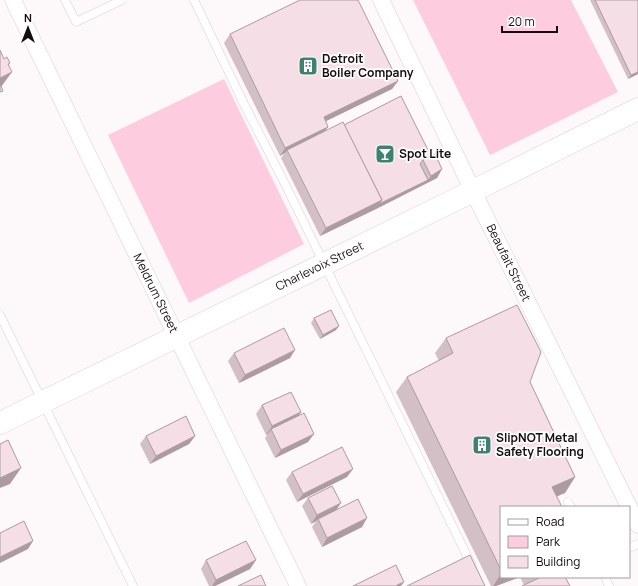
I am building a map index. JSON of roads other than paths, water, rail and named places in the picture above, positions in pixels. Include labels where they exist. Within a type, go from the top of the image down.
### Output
[{"type":"street","name":"Beaufait Street","points":[[381,0],[473,192],[629,506]]},
{"type":"street","name":"Meldrum Street","points":[[16,1],[176,336],[298,586]]},
{"type":"street","name":"Charlevoix Street","points":[[0,423],[473,192],[638,109]]},
{"type":"street","name":"Beaufait Street","points":[[630,509],[638,525]]},
{"type":"lane","points":[[65,0],[76,22],[122,0]]},
{"type":"lane","points":[[194,0],[475,572]]},
{"type":"lane","points":[[0,315],[133,586]]},
{"type":"place","name":"Detroit Boiler Company","points":[[308,66]]},
{"type":"place","name":"Spot Lite","points":[[385,154]]},
{"type":"place","name":"SlipNOT Metal Safety Flooring","points":[[482,445]]}]
